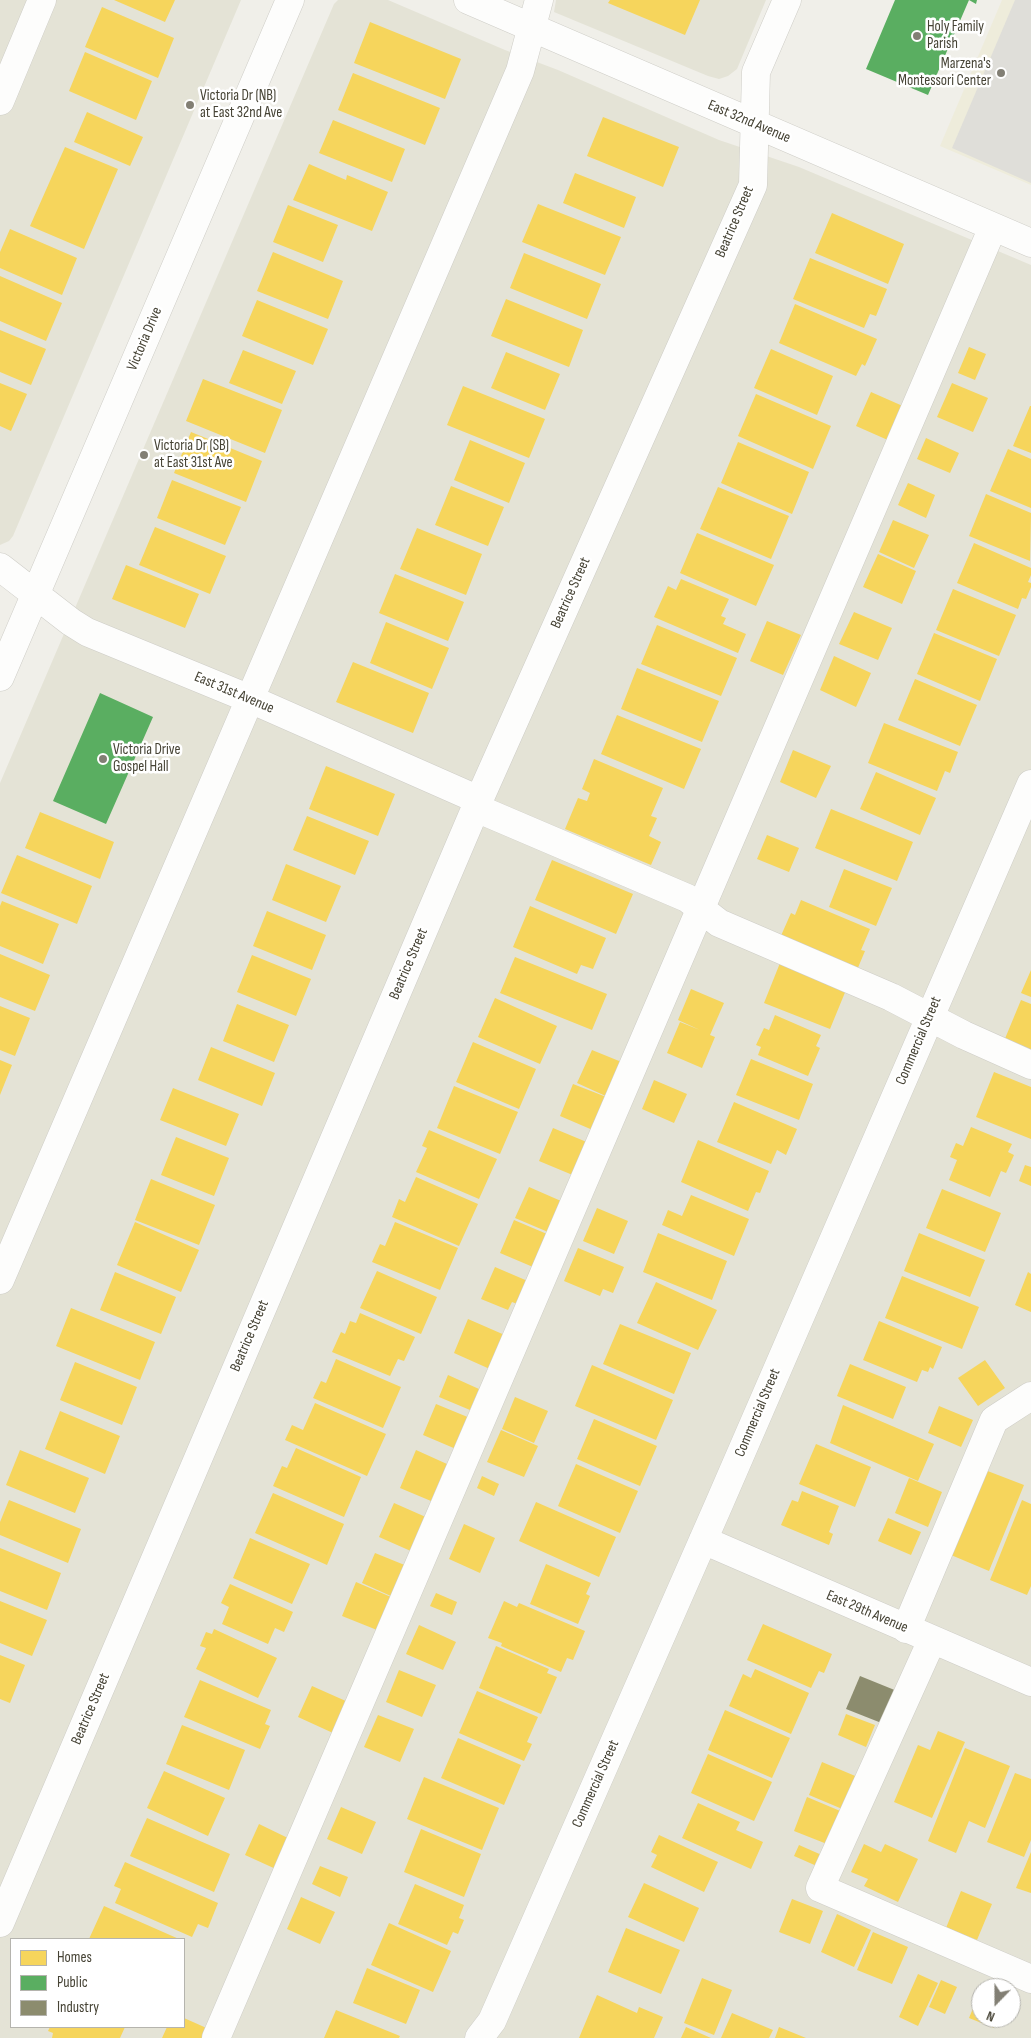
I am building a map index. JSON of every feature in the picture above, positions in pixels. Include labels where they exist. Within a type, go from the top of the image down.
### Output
[{"type":"street","points":[[0,101],[42,0]]},
{"type":"street","name":"Victoria Drive","points":[[0,677],[290,0]]},
{"type":"street","name":"East 32nd Avenue","points":[[468,0],[1031,244]]},
{"type":"street","points":[[0,1280],[520,71],[539,0]]},
{"type":"street","name":"Beatrice Street","points":[[0,1923],[478,804],[753,185],[756,72],[787,0]]},
{"type":"street","points":[[216,2038],[993,227]]},
{"type":"street","name":"East 31st Avenue","points":[[0,567],[87,632],[250,699],[687,898],[719,923],[891,997],[930,1018],[1031,1065]]},
{"type":"street","name":"Commercial Street","points":[[479,2038],[492,2020],[703,1540],[1031,784]]},
{"type":"street","points":[[906,1629],[994,1420],[1031,1396]]},
{"type":"street","name":"East 29th Avenue","points":[[703,1540],[1031,1682]]},
{"type":"street","points":[[932,1640],[820,1888],[1031,1979]]},
{"type":"shaded area","points":[[0,0],[241,0],[13,536],[9,541],[0,545]]},
{"type":"shaded area","points":[[338,0],[388,0],[505,50],[558,70],[719,140],[799,167],[1031,265],[1031,2038],[0,2038],[0,783],[334,4]]},
{"type":"shaded area","points":[[556,0],[766,0],[737,69],[728,76],[719,79],[554,12]]},
{"type":"shaded area","name":"Marzena's Montessori Center","points":[[1002,0],[1031,0],[1031,185],[940,146]]},
{"type":"shaded area","name":"Marzena's Montessori Center","points":[[1015,0],[1031,0],[1031,183],[952,148]]},
{"type":"building: Homes","points":[[114,0],[175,0],[165,22]]},
{"type":"building: Homes","points":[[610,0],[700,0],[685,35],[608,3]]},
{"type":"building: Homes","points":[[102,7],[174,38],[158,78],[85,47]]},
{"type":"building: Homes","points":[[370,22],[461,59],[445,99],[354,63]]},
{"type":"building: Homes","points":[[85,52],[152,81],[136,120],[69,91]]},
{"type":"building: Homes","points":[[353,73],[440,108],[425,145],[338,110]]},
{"type":"building: Homes","points":[[87,112],[143,137],[130,166],[74,142]]},
{"type":"building: Homes","points":[[603,117],[679,147],[663,187],[587,156]]},
{"type":"building: Homes","points":[[333,120],[405,149],[392,182],[319,153]]},
{"type":"building: Homes","points":[[65,147],[118,169],[84,249],[30,226]]},
{"type":"building: Homes","points":[[309,164],[346,180],[347,175],[388,192],[372,231],[293,200]]},
{"type":"building: Homes","points":[[575,173],[636,197],[624,228],[563,203]]},
{"type":"building: Homes","points":[[538,204],[621,237],[605,275],[522,242]]},
{"type":"building: Homes","points":[[288,205],[338,225],[323,262],[273,242]]},
{"type":"building: Homes","points":[[832,213],[904,244],[888,284],[815,253]]},
{"type":"building: Homes","points":[[10,229],[77,258],[62,295],[0,268],[0,252]]},
{"type":"building: Homes","points":[[273,252],[343,281],[328,319],[257,291]]},
{"type":"building: Homes","points":[[524,253],[601,284],[587,319],[510,288]]},
{"type":"building: Homes","points":[[810,258],[887,289],[876,316],[870,314],[864,328],[793,299]]},
{"type":"building: Homes","points":[[0,276],[62,303],[46,341],[0,321]]},
{"type":"building: Homes","points":[[506,299],[583,330],[569,367],[491,336]]},
{"type":"building: Homes","points":[[257,300],[328,329],[313,365],[242,336]]},
{"type":"building: Homes","points":[[795,304],[877,339],[865,366],[862,364],[856,376],[779,343]]},
{"type":"building: Homes","points":[[0,330],[46,349],[31,385],[0,372]]},
{"type":"building: Homes","points":[[969,347],[986,354],[975,380],[958,373]]},
{"type":"building: Homes","points":[[771,349],[833,376],[817,415],[754,388]]},
{"type":"building: Homes","points":[[243,350],[296,371],[282,404],[229,383]]},
{"type":"building: Homes","points":[[506,352],[560,374],[545,410],[491,388]]},
{"type":"building: Homes","points":[[203,379],[282,410],[265,453],[186,421]]},
{"type":"building: Homes","points":[[0,383],[27,394],[11,431],[0,426]]},
{"type":"building: Homes","points":[[952,383],[988,398],[973,432],[937,417]]},
{"type":"building: Homes","points":[[463,386],[545,419],[529,458],[447,425]]},
{"type":"building: Homes","points":[[871,392],[905,407],[890,441],[856,426]]},
{"type":"building: Homes","points":[[756,394],[831,426],[813,469],[738,436]]},
{"type":"building: Homes","points":[[1031,406],[1031,453],[1013,446]]},
{"type":"building: Homes","points":[[191,432],[262,461],[246,502],[174,473]]},
{"type":"building: Homes","points":[[926,438],[959,453],[950,473],[917,459]]},
{"type":"building: Homes","points":[[470,440],[525,463],[509,503],[454,480]]},
{"type":"building: Homes","points":[[738,442],[809,472],[792,514],[721,483]]},
{"type":"building: Homes","points":[[1008,449],[1031,459],[1031,508],[990,491]]},
{"type":"building: Homes","points":[[172,480],[241,507],[225,545],[157,518]]},
{"type":"building: Homes","points":[[908,483],[935,495],[926,518],[898,505]]},
{"type":"building: Homes","points":[[451,486],[504,507],[488,546],[435,525]]},
{"type":"building: Homes","points":[[718,487],[789,516],[771,559],[700,529]]},
{"type":"building: Homes","points":[[986,494],[1031,513],[1030,561],[969,536]]},
{"type":"building: Homes","points":[[893,520],[929,535],[914,568],[879,552]]},
{"type":"building: Homes","points":[[155,527],[226,556],[210,594],[139,565]]},
{"type":"building: Homes","points":[[417,528],[482,554],[466,595],[400,569]]},
{"type":"building: Homes","points":[[697,533],[774,565],[756,606],[680,573]]},
{"type":"building: Homes","points":[[974,543],[1031,568],[1028,582],[1031,583],[1031,587],[1026,599],[1022,598],[1018,609],[957,583]]},
{"type":"building: Homes","points":[[878,554],[916,571],[902,604],[863,587]]},
{"type":"building: Homes","points":[[126,565],[199,594],[185,628],[112,599]]},
{"type":"building: Homes","points":[[395,574],[464,602],[448,641],[379,613]]},
{"type":"building: Homes","points":[[681,579],[729,599],[721,616],[726,618],[723,624],[746,634],[738,653],[654,617],[668,586],[676,590]]},
{"type":"building: Homes","points":[[953,589],[1016,615],[999,656],[936,630]]},
{"type":"building: Homes","points":[[854,612],[892,628],[878,660],[839,644]]},
{"type":"building: Homes","points":[[767,621],[801,635],[783,675],[750,661]]},
{"type":"building: Homes","points":[[386,622],[449,648],[432,689],[370,663]]},
{"type":"building: Homes","points":[[657,625],[737,658],[721,696],[641,664]]},
{"type":"building: Homes","points":[[934,633],[997,659],[980,701],[917,674]]},
{"type":"building: Homes","points":[[834,656],[871,673],[856,707],[820,690]]},
{"type":"building: Homes","points":[[353,662],[429,693],[413,733],[336,702]]},
{"type":"building: Homes","points":[[637,668],[719,701],[702,742],[621,709]]},
{"type":"building: Homes","points":[[915,679],[977,705],[960,746],[898,720]]},
{"type":"building: Homes","points":[[617,715],[701,749],[684,789],[601,754]]},
{"type":"building: Homes","points":[[884,723],[958,752],[950,773],[945,771],[937,791],[868,763]]},
{"type":"building: Homes","points":[[793,750],[831,766],[816,798],[780,782]]},
{"type":"building: Homes","points":[[594,759],[663,788],[651,816],[657,818],[649,836],[661,842],[651,865],[565,829],[578,798],[587,801],[590,793],[582,789]]},
{"type":"building: Homes","points":[[326,766],[395,794],[378,836],[309,809]]},
{"type":"building: Homes","points":[[876,772],[936,798],[920,835],[860,809]]},
{"type":"building: Homes","points":[[831,809],[913,842],[897,881],[815,848]]},
{"type":"building: Homes","points":[[40,812],[114,842],[100,879],[25,848]]},
{"type":"building: Homes","points":[[307,816],[369,841],[355,875],[293,850]]},
{"type":"building: Homes","points":[[767,835],[799,848],[789,872],[757,859]]},
{"type":"building: Homes","points":[[17,855],[92,886],[77,924],[1,893]]},
{"type":"building: Homes","points":[[552,860],[633,894],[616,934],[535,900]]},
{"type":"building: Homes","points":[[286,864],[341,886],[326,922],[272,900]]},
{"type":"building: Homes","points":[[844,869],[892,888],[876,926],[829,907]]},
{"type":"building: Homes","points":[[801,900],[870,929],[861,950],[865,951],[857,970],[780,938],[791,913],[795,915]]},
{"type":"building: Homes","points":[[2,901],[59,924],[43,964],[0,946],[0,906]]},
{"type":"building: Homes","points":[[530,906],[606,938],[593,969],[581,965],[577,974],[513,947]]},
{"type":"building: Homes","points":[[267,911],[326,935],[312,970],[253,946]]},
{"type":"building: Homes","points":[[0,954],[50,975],[35,1011],[0,997]]},
{"type":"building: Homes","points":[[252,955],[311,979],[296,1016],[237,992]]},
{"type":"building: Homes","points":[[515,957],[607,994],[592,1030],[500,993]]},
{"type":"building: Homes","points":[[780,963],[846,990],[830,1029],[764,1003]]},
{"type":"building: Homes","points":[[1031,970],[1031,997],[1021,993]]},
{"type":"building: Homes","points":[[691,989],[724,1003],[710,1035],[715,1037],[702,1068],[667,1053],[680,1022],[700,1030],[678,1020]]},
{"type":"building: Homes","points":[[495,998],[557,1026],[540,1064],[478,1037]]},
{"type":"building: Homes","points":[[1021,1000],[1031,1004],[1031,1051],[1004,1041]]},
{"type":"building: Homes","points":[[237,1004],[289,1025],[274,1062],[223,1041]]},
{"type":"building: Homes","points":[[0,1006],[30,1018],[15,1056],[0,1050]]},
{"type":"building: Homes","points":[[775,1015],[821,1035],[816,1046],[820,1048],[808,1076],[758,1055],[761,1047],[756,1045],[764,1028],[769,1030]]},
{"type":"building: Homes","points":[[473,1042],[536,1069],[519,1109],[456,1082]]},
{"type":"building: Homes","points":[[211,1047],[275,1073],[262,1106],[198,1080]]},
{"type":"building: Homes","points":[[592,1050],[624,1063],[610,1098],[577,1083]]},
{"type":"building: Homes","points":[[751,1059],[813,1084],[799,1120],[736,1095]]},
{"type":"building: Homes","points":[[0,1060],[12,1065],[0,1095]]},
{"type":"building: Homes","points":[[994,1072],[1031,1087],[1031,1139],[976,1117]]},
{"type":"building: Homes","points":[[654,1080],[687,1094],[674,1123],[642,1109]]},
{"type":"building: Homes","points":[[573,1084],[609,1098],[595,1131],[560,1116]]},
{"type":"building: Homes","points":[[454,1086],[518,1112],[500,1154],[437,1128]]},
{"type":"building: Homes","points":[[173,1088],[239,1114],[226,1146],[160,1120]]},
{"type":"building: Homes","points":[[734,1102],[797,1129],[786,1155],[777,1150],[771,1164],[717,1142]]},
{"type":"building: Homes","points":[[971,1127],[1012,1144],[1008,1152],[1014,1155],[1006,1173],[1001,1171],[990,1197],[949,1180],[957,1160],[950,1157],[956,1143],[963,1146]]},
{"type":"building: Homes","points":[[553,1128],[589,1143],[575,1176],[539,1161]]},
{"type":"building: Homes","points":[[429,1130],[497,1159],[479,1199],[416,1172],[427,1148],[422,1146]]},
{"type":"building: Homes","points":[[176,1137],[229,1158],[214,1196],[161,1175]]},
{"type":"building: Homes","points":[[698,1140],[769,1171],[760,1193],[756,1192],[748,1211],[681,1182]]},
{"type":"building: Homes","points":[[1025,1165],[1031,1167],[1031,1186],[1019,1181]]},
{"type":"building: Homes","points":[[416,1177],[478,1204],[459,1246],[392,1217],[399,1199],[405,1202]]},
{"type":"building: Homes","points":[[151,1179],[215,1205],[199,1245],[135,1220]]},
{"type":"building: Homes","points":[[529,1187],[561,1201],[548,1232],[515,1218]]},
{"type":"building: Homes","points":[[942,1189],[1001,1213],[985,1252],[926,1228]]},
{"type":"building: Homes","points":[[691,1195],[749,1219],[734,1256],[662,1225],[668,1210],[682,1216]]},
{"type":"building: Homes","points":[[597,1208],[628,1221],[614,1254],[583,1241]]},
{"type":"building: Homes","points":[[514,1220],[547,1234],[533,1267],[500,1253]]},
{"type":"building: Homes","points":[[135,1222],[199,1250],[181,1292],[117,1265]]},
{"type":"building: Homes","points":[[395,1222],[458,1248],[440,1290],[372,1262],[380,1244],[385,1246]]},
{"type":"building: Homes","points":[[658,1233],[727,1261],[712,1300],[643,1272]]},
{"type":"building: Homes","points":[[919,1233],[985,1260],[970,1297],[904,1271]]},
{"type":"building: Homes","points":[[578,1248],[624,1267],[613,1293],[603,1289],[600,1296],[564,1281]]},
{"type":"building: Homes","points":[[495,1267],[530,1282],[520,1305],[512,1302],[508,1310],[481,1299]]},
{"type":"building: Homes","points":[[377,1271],[437,1297],[421,1334],[360,1308]]},
{"type":"building: Homes","points":[[115,1272],[176,1297],[161,1334],[100,1310]]},
{"type":"building: Homes","points":[[1028,1272],[1031,1274],[1031,1312],[1015,1305]]},
{"type":"building: Homes","points":[[902,1276],[979,1307],[962,1349],[885,1318]]},
{"type":"building: Homes","points":[[656,1282],[717,1310],[698,1350],[637,1323]]},
{"type":"building: Homes","points":[[71,1308],[155,1342],[140,1380],[56,1346]]},
{"type":"building: Homes","points":[[360,1313],[415,1337],[404,1361],[398,1359],[390,1376],[332,1352],[341,1332],[345,1334],[350,1321],[356,1323]]},
{"type":"building: Homes","points":[[468,1319],[507,1336],[492,1370],[454,1353]]},
{"type":"building: Homes","points":[[879,1321],[942,1347],[933,1369],[930,1367],[928,1372],[922,1370],[917,1382],[863,1360]]},
{"type":"building: Homes","points":[[620,1324],[691,1353],[674,1394],[603,1364]]},
{"type":"building: Homes","points":[[336,1359],[401,1387],[383,1428],[313,1398],[321,1381],[326,1383]]},
{"type":"building: Homes","points":[[985,1360],[1005,1388],[978,1406],[958,1378]]},
{"type":"building: Homes","points":[[75,1362],[137,1387],[122,1425],[60,1400]]},
{"type":"building: Homes","points":[[850,1364],[906,1387],[893,1419],[837,1396]]},
{"type":"building: Homes","points":[[592,1365],[673,1400],[656,1440],[575,1406]]},
{"type":"building: Homes","points":[[448,1375],[479,1389],[470,1410],[439,1397]]},
{"type":"building: Homes","points":[[515,1397],[548,1411],[534,1443],[502,1429]]},
{"type":"building: Homes","points":[[315,1403],[386,1434],[367,1476],[285,1440],[292,1425],[303,1430]]},
{"type":"building: Homes","points":[[436,1404],[470,1418],[456,1449],[423,1435]]},
{"type":"building: Homes","points":[[843,1405],[934,1444],[918,1481],[830,1443]]},
{"type":"building: Homes","points":[[939,1406],[973,1420],[961,1447],[928,1433]]},
{"type":"building: Homes","points":[[60,1411],[120,1436],[105,1474],[45,1449]]},
{"type":"building: Homes","points":[[594,1419],[657,1446],[640,1486],[577,1459]]},
{"type":"building: Homes","points":[[501,1430],[538,1446],[524,1477],[487,1462]]},
{"type":"building: Homes","points":[[816,1444],[871,1467],[855,1507],[799,1484]]},
{"type":"building: Homes","points":[[296,1448],[361,1477],[344,1517],[273,1486],[282,1466],[287,1468]]},
{"type":"building: Homes","points":[[20,1450],[89,1478],[75,1513],[6,1485]]},
{"type":"building: Homes","points":[[416,1450],[447,1464],[431,1501],[400,1488]]},
{"type":"building: Homes","points":[[576,1464],[638,1491],[620,1533],[558,1506]]},
{"type":"building: Homes","points":[[985,1470],[1024,1485],[989,1571],[951,1555]]},
{"type":"building: Homes","points":[[482,1476],[499,1484],[494,1496],[477,1488]]},
{"type":"building: Homes","points":[[909,1478],[942,1492],[928,1527],[895,1513]]},
{"type":"building: Homes","points":[[802,1491],[839,1506],[829,1532],[833,1534],[829,1545],[781,1525],[792,1500],[798,1502]]},
{"type":"building: Homes","points":[[273,1493],[344,1524],[327,1565],[255,1533]]},
{"type":"building: Homes","points":[[9,1500],[81,1529],[68,1563],[0,1535],[0,1522]]},
{"type":"building: Homes","points":[[1022,1500],[1031,1504],[1031,1586],[1027,1595],[990,1580]]},
{"type":"building: Homes","points":[[536,1502],[616,1537],[599,1577],[519,1541]]},
{"type":"building: Homes","points":[[394,1503],[428,1518],[413,1552],[379,1537]]},
{"type":"building: Homes","points":[[888,1518],[921,1532],[911,1555],[878,1541]]},
{"type":"building: Homes","points":[[464,1524],[495,1538],[480,1573],[449,1559]]},
{"type":"building: Homes","points":[[250,1538],[310,1564],[292,1604],[233,1578]]},
{"type":"building: Homes","points":[[0,1548],[61,1573],[47,1610],[0,1591]]},
{"type":"building: Homes","points":[[375,1553],[407,1566],[393,1597],[362,1583]]},
{"type":"building: Homes","points":[[546,1564],[591,1583],[586,1594],[590,1596],[578,1624],[530,1604]]},
{"type":"building: Homes","points":[[356,1582],[391,1597],[377,1630],[342,1616]]},
{"type":"building: Homes","points":[[230,1584],[293,1612],[284,1632],[275,1628],[268,1644],[222,1624],[229,1607],[221,1603]]},
{"type":"building: Homes","points":[[436,1593],[457,1602],[452,1615],[430,1606]]},
{"type":"building: Homes","points":[[0,1601],[47,1620],[32,1656],[0,1643]]},
{"type":"building: Homes","points":[[504,1601],[517,1607],[519,1603],[585,1631],[573,1660],[567,1658],[561,1672],[501,1646],[502,1643],[488,1638]]},
{"type":"building: Homes","points":[[763,1624],[832,1654],[824,1673],[819,1671],[811,1688],[747,1660]]},
{"type":"building: Homes","points":[[419,1625],[456,1642],[443,1670],[406,1654]]},
{"type":"building: Homes","points":[[214,1629],[277,1658],[258,1698],[196,1669],[206,1648],[200,1646],[206,1632],[212,1634]]},
{"type":"building: Homes","points":[[496,1646],[549,1669],[547,1673],[557,1677],[541,1714],[479,1688]]},
{"type":"building: Homes","points":[[0,1655],[25,1665],[10,1703],[0,1699]]},
{"type":"building: Homes","points":[[755,1669],[809,1693],[791,1734],[729,1706],[743,1674],[751,1678]]},
{"type":"building: Homes","points":[[399,1670],[436,1685],[422,1717],[386,1702]]},
{"type":"building: Homes","points":[[200,1680],[271,1710],[265,1724],[270,1726],[260,1749],[184,1717]]},
{"type":"building: Homes","points":[[312,1686],[348,1702],[333,1733],[298,1717]]},
{"type":"building: Homes","points":[[477,1691],[538,1717],[527,1742],[532,1744],[524,1761],[459,1733]]},
{"type":"building: Homes","points":[[725,1710],[790,1738],[772,1778],[708,1750]]},
{"type":"building: Homes","points":[[846,1714],[875,1725],[866,1747],[838,1735]]},
{"type":"building: Homes","points":[[378,1715],[414,1729],[400,1762],[364,1747]]},
{"type":"building: Homes","points":[[182,1725],[245,1750],[229,1790],[166,1764]]},
{"type":"building: Homes","points":[[938,1731],[965,1742],[932,1818],[894,1802],[918,1745],[930,1750]]},
{"type":"building: Homes","points":[[458,1738],[521,1765],[504,1805],[441,1778]]},
{"type":"building: Homes","points":[[965,1748],[1010,1766],[985,1828],[969,1821],[956,1853],[928,1841]]},
{"type":"building: Homes","points":[[708,1754],[772,1782],[754,1821],[691,1793]]},
{"type":"building: Homes","points":[[822,1762],[860,1778],[847,1811],[809,1795]]},
{"type":"building: Homes","points":[[164,1771],[225,1798],[208,1836],[147,1808]]},
{"type":"building: Homes","points":[[1015,1773],[1031,1779],[1031,1840],[1024,1857],[987,1842]]},
{"type":"building: Homes","points":[[424,1777],[499,1808],[482,1850],[407,1819]]},
{"type":"building: Homes","points":[[807,1797],[845,1813],[832,1846],[794,1831]]},
{"type":"building: Homes","points":[[698,1803],[740,1822],[736,1830],[763,1842],[751,1869],[682,1838]]},
{"type":"building: Homes","points":[[341,1807],[376,1822],[362,1854],[327,1839]]},
{"type":"building: Homes","points":[[147,1818],[230,1854],[214,1892],[130,1856]]},
{"type":"building: Homes","points":[[259,1824],[292,1840],[278,1870],[245,1855]]},
{"type":"building: Homes","points":[[421,1829],[481,1854],[464,1897],[404,1872]]},
{"type":"building: Homes","points":[[659,1835],[718,1862],[704,1892],[651,1867],[657,1855],[651,1852]]},
{"type":"building: Homes","points":[[864,1844],[881,1852],[885,1844],[918,1859],[898,1902],[864,1886],[868,1879],[851,1872]]},
{"type":"building: Homes","points":[[799,1845],[824,1856],[819,1867],[794,1856]]},
{"type":"building: Homes","points":[[1031,1852],[1031,1893],[1016,1888]]},
{"type":"building: Homes","points":[[125,1862],[218,1903],[208,1928],[198,1924],[192,1937],[115,1903],[121,1889],[114,1886]]},
{"type":"building: Homes","points":[[320,1866],[348,1877],[340,1897],[312,1884]]},
{"type":"building: Homes","points":[[644,1883],[699,1908],[684,1942],[628,1917]]},
{"type":"building: Homes","points":[[415,1884],[464,1905],[459,1918],[464,1920],[458,1934],[453,1932],[447,1945],[398,1924]]},
{"type":"building: Homes","points":[[961,1891],[992,1904],[977,1940],[946,1928]]},
{"type":"building: Homes","points":[[301,1897],[335,1912],[320,1944],[287,1929]]},
{"type":"building: Homes","points":[[792,1899],[823,1911],[810,1944],[779,1932]]},
{"type":"building: Homes","points":[[104,1906],[177,1938],[89,1938]]},
{"type":"building: Homes","points":[[837,1914],[871,1930],[854,1967],[821,1952]]},
{"type":"building: Homes","points":[[389,1923],[451,1951],[433,1992],[371,1965]]},
{"type":"building: Homes","points":[[626,1928],[680,1950],[661,1994],[608,1972]]},
{"type":"building: Homes","points":[[873,1932],[908,1947],[892,1984],[857,1970]]},
{"type":"building: Homes","points":[[367,1968],[420,1990],[406,2024],[353,2003]]},
{"type":"building: Homes","points":[[918,1974],[938,1983],[918,2026],[899,2017]]},
{"type":"building: Homes","points":[[702,1978],[732,1990],[714,2035],[684,2023]]},
{"type":"building: Homes","points":[[941,1980],[957,1987],[945,2014],[929,2007]]},
{"type":"building: Homes","points":[[597,1995],[637,2013],[639,2007],[663,2017],[654,2038],[579,2038]]},
{"type":"building: Homes","points":[[336,2010],[400,2036],[399,2038],[324,2038]]},
{"type":"building: Homes","points":[[732,2013],[773,2030],[769,2038],[721,2038]]},
{"type":"building: Homes","points":[[185,2018],[211,2030],[207,2038],[162,2038],[167,2028],[185,2028]]},
{"type":"building: Homes","points":[[686,2027],[711,2038],[681,2038]]},
{"type":"building: Homes","points":[[779,2027],[806,2038],[775,2038]]},
{"type":"building: Homes","points":[[50,2028],[125,2028],[120,2038],[52,2038],[53,2033],[48,2031]]},
{"type":"building: Public","name":"Holy Family Parish","points":[[895,0],[969,0],[928,95],[866,69]]},
{"type":"building: Public","points":[[969,0],[977,0],[976,4]]},
{"type":"building: Public","name":"Victoria Drive Gospel Hall","points":[[100,693],[153,717],[106,824],[53,801]]},
{"type":"building: Industry","points":[[860,1676],[897,1691],[884,1724],[846,1709]]},
{"type":"place","name":"Holy Family Parish","points":[[917,36]]},
{"type":"place","name":"Marzena's Montessori Center","points":[[1001,73]]},
{"type":"place","name":"Victoria Dr (NB) at East 32nd Ave","points":[[190,105]]},
{"type":"place","name":"Victoria Dr (SB) at East 31st Ave","points":[[144,455]]},
{"type":"place","name":"Victoria Drive Gospel Hall","points":[[103,759]]}]
